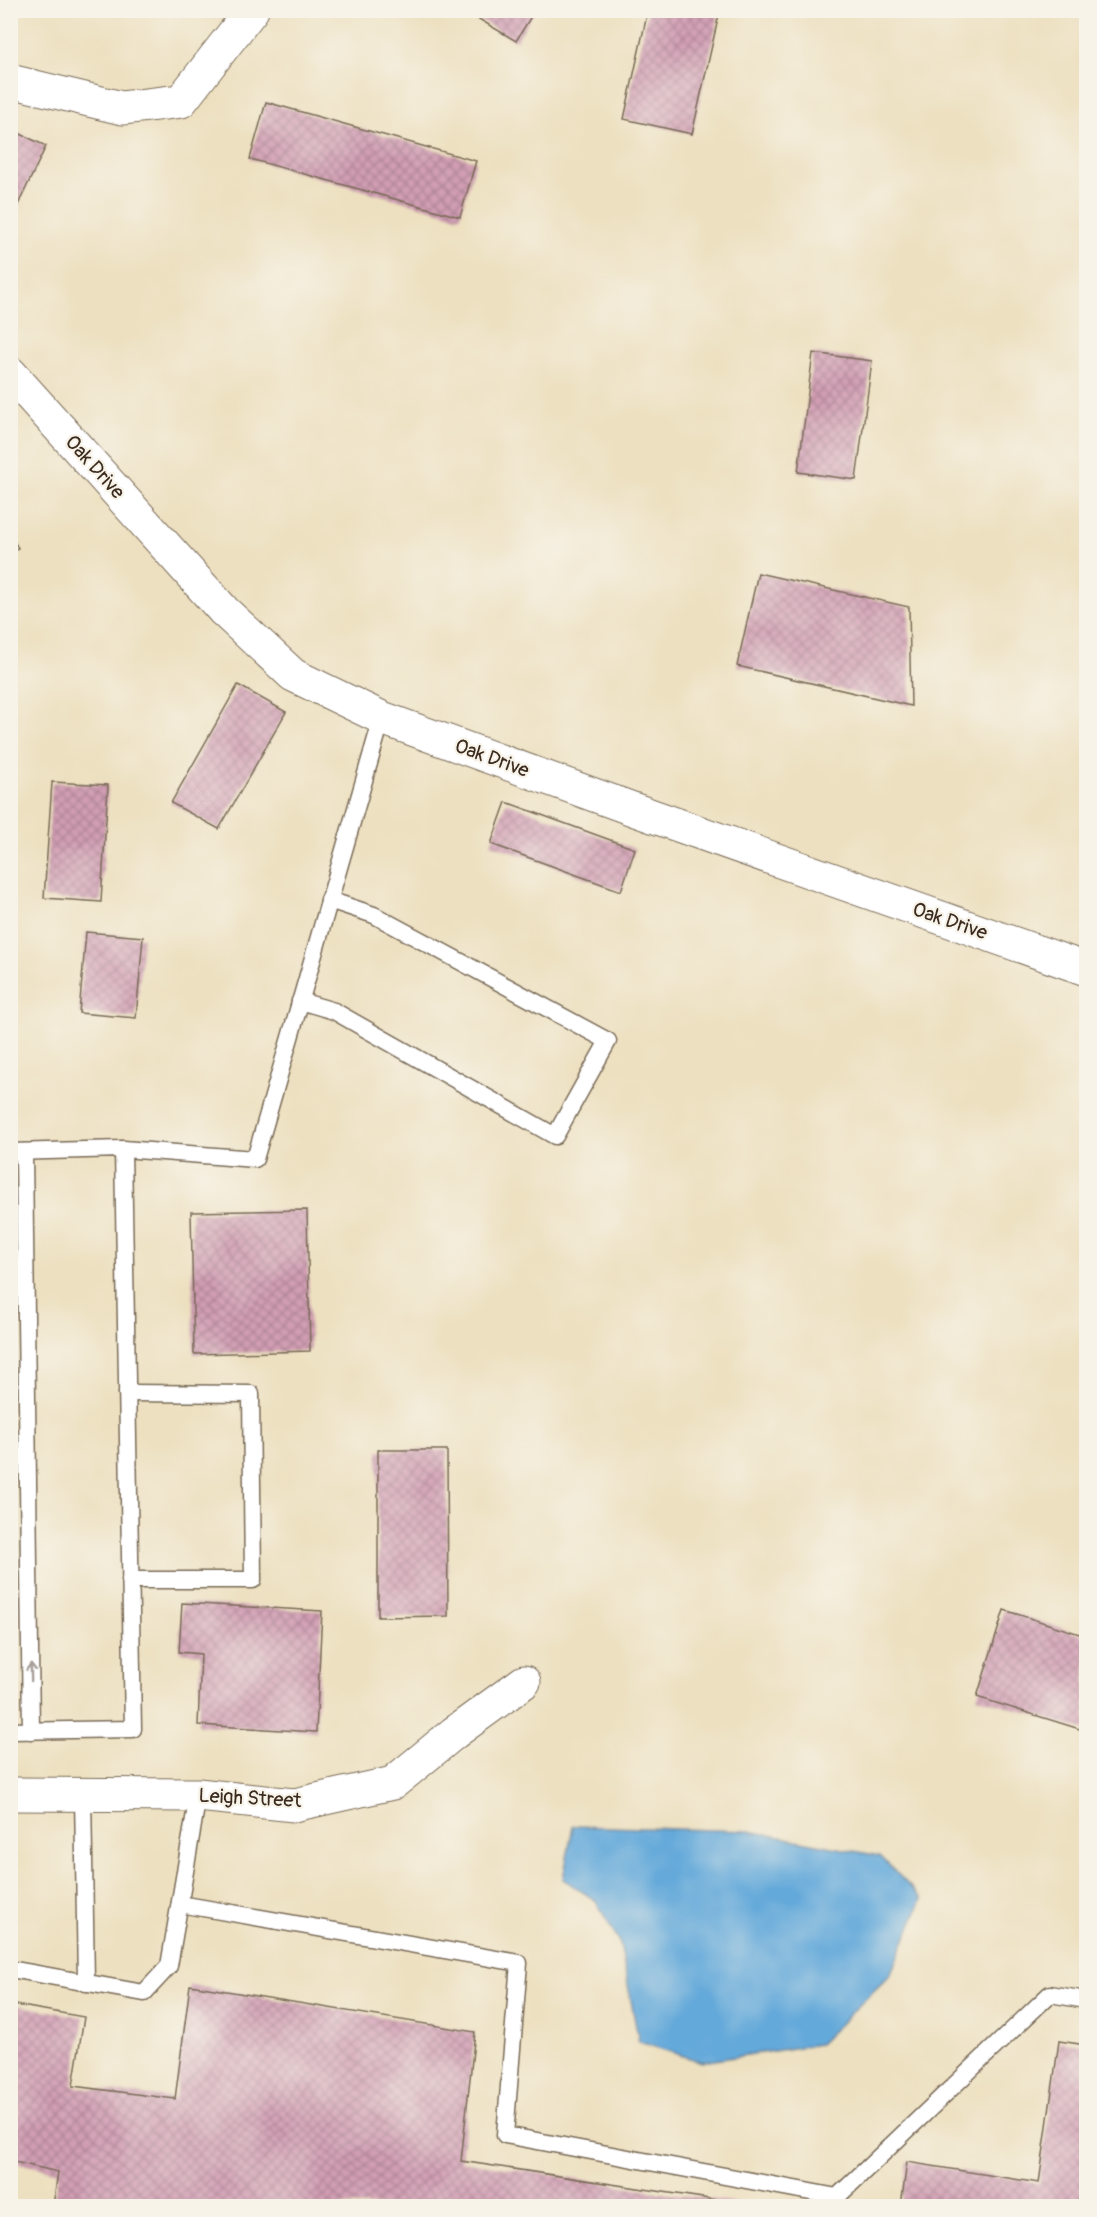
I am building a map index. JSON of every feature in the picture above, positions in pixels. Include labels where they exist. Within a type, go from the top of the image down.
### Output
[{"type":"street","points":[[10,81],[122,108],[181,101],[252,10]]},
{"type":"street","name":"Oak Drive","points":[[10,373],[224,610],[293,675],[382,718],[1086,969]]},
{"type":"street","name":"Leigh Street","points":[[10,1794],[198,1795],[294,1805],[393,1783],[454,1733],[524,1682]]},
{"type":"lane","points":[[32,1731],[17,1152],[123,1149],[255,1159],[382,718]]},
{"type":"lane","points":[[300,1001],[334,1011],[555,1137],[608,1041],[374,915],[329,900]]},
{"type":"lane","points":[[10,1731],[133,1729],[123,1149]]},
{"type":"lane","points":[[127,1393],[251,1394],[253,1580],[130,1580]]},
{"type":"lane","points":[[82,1794],[86,1983]]},
{"type":"lane","points":[[10,1969],[144,1993],[169,1966],[198,1795]]},
{"type":"lane","points":[[180,1904],[519,1963],[505,2135],[837,2198],[1050,1994],[1086,2000]]},
{"type":"water","points":[[573,1826],[749,1831],[880,1856],[922,1899],[890,1975],[819,2044],[702,2062],[639,2042],[620,1944],[596,1901],[563,1879]]},
{"type":"building","points":[[467,10],[535,10],[516,41]]},
{"type":"building","points":[[648,10],[720,10],[692,134],[624,119]]},
{"type":"building","points":[[266,102],[476,161],[460,217],[250,159]]},
{"type":"building","points":[[10,129],[46,146],[16,209],[10,206]]},
{"type":"building","points":[[813,353],[872,361],[856,480],[798,472]]},
{"type":"building","points":[[10,534],[18,548],[10,552]]},
{"type":"building","points":[[758,573],[909,607],[911,706],[737,666]]},
{"type":"building","points":[[238,685],[286,712],[219,829],[171,803]]},
{"type":"building","points":[[52,782],[108,785],[101,902],[44,898]]},
{"type":"building","points":[[506,802],[635,849],[621,891],[491,844]]},
{"type":"building","points":[[86,932],[143,937],[136,1018],[79,1013]]},
{"type":"building","points":[[307,1210],[310,1351],[194,1354],[191,1212]]},
{"type":"building","points":[[378,1450],[447,1450],[448,1616],[378,1617]]},
{"type":"building","points":[[182,1603],[322,1611],[316,1732],[198,1725],[201,1654],[179,1652]]},
{"type":"building","points":[[1004,1610],[1086,1636],[1086,1731],[977,1697]]},
{"type":"building","points":[[190,1985],[475,2032],[461,2161],[755,2206],[53,2206],[58,2172],[10,2161],[10,2004],[84,2017],[73,2086],[175,2099]]},
{"type":"building","points":[[1059,2041],[1086,2045],[1086,2206],[901,2206],[907,2162],[1039,2183]]}]
